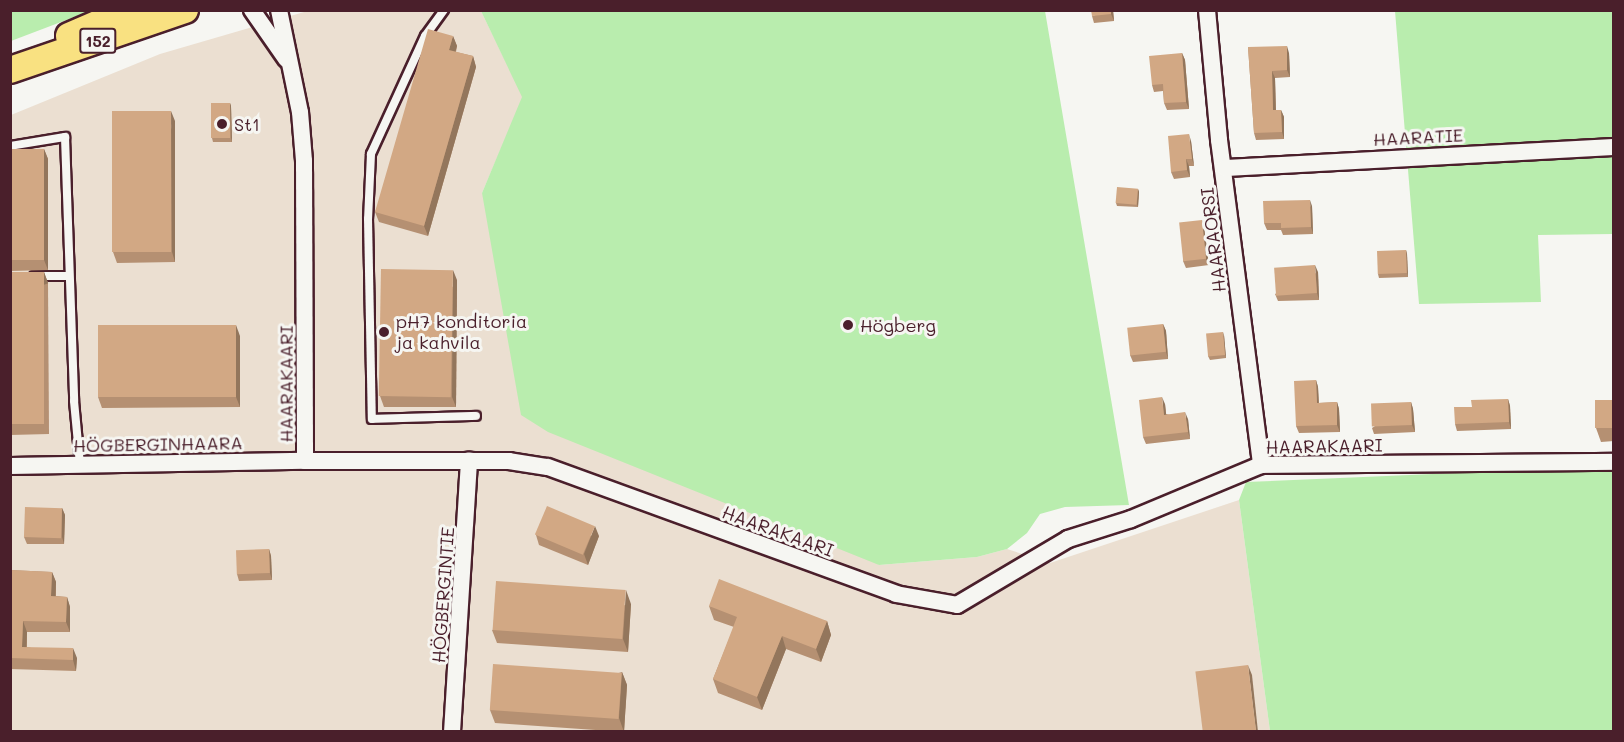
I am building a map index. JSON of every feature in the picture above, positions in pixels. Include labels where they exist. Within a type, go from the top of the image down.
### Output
[{"type":"main road","name":"152","points":[[10,62],[129,10]]},
{"type":"main road","name":"152","points":[[10,70],[185,10]]},
{"type":"street","name":"HAARAKAARI","points":[[252,10],[286,60]]},
{"type":"street","name":"HAARAKAARI","points":[[279,10],[286,60],[300,112],[304,161],[305,461],[509,461],[549,467],[896,594],[957,605],[1068,539],[1131,519],[1262,465],[1614,462]]},
{"type":"street","name":"HAARAORSI","points":[[1207,10],[1262,465]]},
{"type":"street","name":"HAARATIE","points":[[1225,168],[1614,147]]},
{"type":"street","name":"HÖGBERGINHAARA","points":[[10,466],[305,461]]},
{"type":"street","name":"HÖGBERGINTIE","points":[[452,732],[469,461]]},
{"type":"lane","points":[[444,10],[425,36],[371,154],[368,219],[372,419],[476,416]]},
{"type":"lane","points":[[10,146],[65,136],[69,276],[80,465]]},
{"type":"lane","points":[[22,276],[69,276]]},
{"type":"shaded area","points":[[311,10],[481,11],[523,97],[482,193],[879,565],[977,557],[1007,549],[1050,563],[1239,500],[1270,731],[11,732],[11,115],[160,54]]},
{"type":"green space","points":[[11,10],[90,10],[90,11],[11,41]]},
{"type":"green space","points":[[481,11],[1045,11],[1129,505],[1065,507],[1040,514],[1027,533],[1007,549],[977,557],[879,565],[548,432],[521,415],[482,193],[522,97]]},
{"type":"green space","points":[[1395,11],[1613,11],[1613,234],[1538,235],[1541,302],[1419,304]]},
{"type":"green space","points":[[1613,459],[1613,731],[1270,731],[1239,500],[1246,482],[1547,469]]},
{"type":"building","points":[[1091,10],[1111,10],[1111,14],[1092,16]]},
{"type":"building","points":[[428,29],[453,36],[449,50],[473,56],[424,226],[375,212]]},
{"type":"building","points":[[1287,46],[1287,70],[1272,71],[1273,110],[1281,110],[1282,132],[1254,133],[1248,47]]},
{"type":"building","points":[[1182,53],[1186,102],[1164,103],[1163,84],[1152,85],[1149,56]]},
{"type":"building","points":[[211,103],[230,103],[230,138],[211,138]]},
{"type":"building","points":[[112,111],[171,111],[171,252],[112,252]]},
{"type":"building","points":[[1189,134],[1192,159],[1186,159],[1187,170],[1171,172],[1168,136]]},
{"type":"building","points":[[10,149],[44,149],[44,260],[10,260]]},
{"type":"building","points":[[1117,187],[1138,189],[1137,205],[1116,203]]},
{"type":"building","points":[[1310,200],[1311,227],[1281,228],[1281,223],[1264,223],[1263,201]]},
{"type":"building","points":[[1202,220],[1206,259],[1183,261],[1179,222]]},
{"type":"building","points":[[1406,250],[1407,273],[1378,274],[1377,251]]},
{"type":"building","points":[[1315,265],[1317,293],[1276,296],[1274,268]]},
{"type":"building","points":[[381,269],[453,270],[451,397],[379,396]]},
{"type":"building","points":[[10,272],[44,272],[44,424],[10,424]]},
{"type":"building","points":[[1163,324],[1166,352],[1130,356],[1127,328]]},
{"type":"building","points":[[98,325],[236,325],[236,397],[98,397]]},
{"type":"building","points":[[1223,332],[1225,355],[1208,356],[1206,333]]},
{"type":"building","points":[[1316,380],[1317,403],[1337,402],[1337,425],[1296,426],[1294,381]]},
{"type":"building","points":[[1162,397],[1164,415],[1185,412],[1188,432],[1143,437],[1139,400]]},
{"type":"building","points":[[1508,399],[1509,422],[1455,424],[1454,407],[1472,407],[1471,400]]},
{"type":"building","points":[[1595,400],[1614,400],[1614,428],[1595,428]]},
{"type":"building","points":[[1411,402],[1412,425],[1372,426],[1371,403]]},
{"type":"building","points":[[547,506],[595,526],[583,555],[535,535]]},
{"type":"building","points":[[25,507],[62,508],[61,538],[24,537]]},
{"type":"building","points":[[269,549],[270,573],[237,574],[236,550]]},
{"type":"building","points":[[10,570],[52,572],[51,596],[67,597],[66,622],[23,621],[22,647],[73,648],[73,660],[10,658]]},
{"type":"building","points":[[719,579],[827,621],[816,649],[782,636],[757,697],[713,679],[737,617],[709,606]]},
{"type":"building","points":[[496,581],[626,590],[622,639],[493,630]]},
{"type":"building","points":[[493,664],[622,673],[618,719],[490,710]]},
{"type":"building","points":[[1248,665],[1256,732],[1203,732],[1195,671]]},
{"type":"place","name":"St1","points":[[222,124]]},
{"type":"place","name":"Högberg","points":[[848,325]]},
{"type":"place","name":"pH7 konditoria ja kahvila","points":[[384,332]]}]
